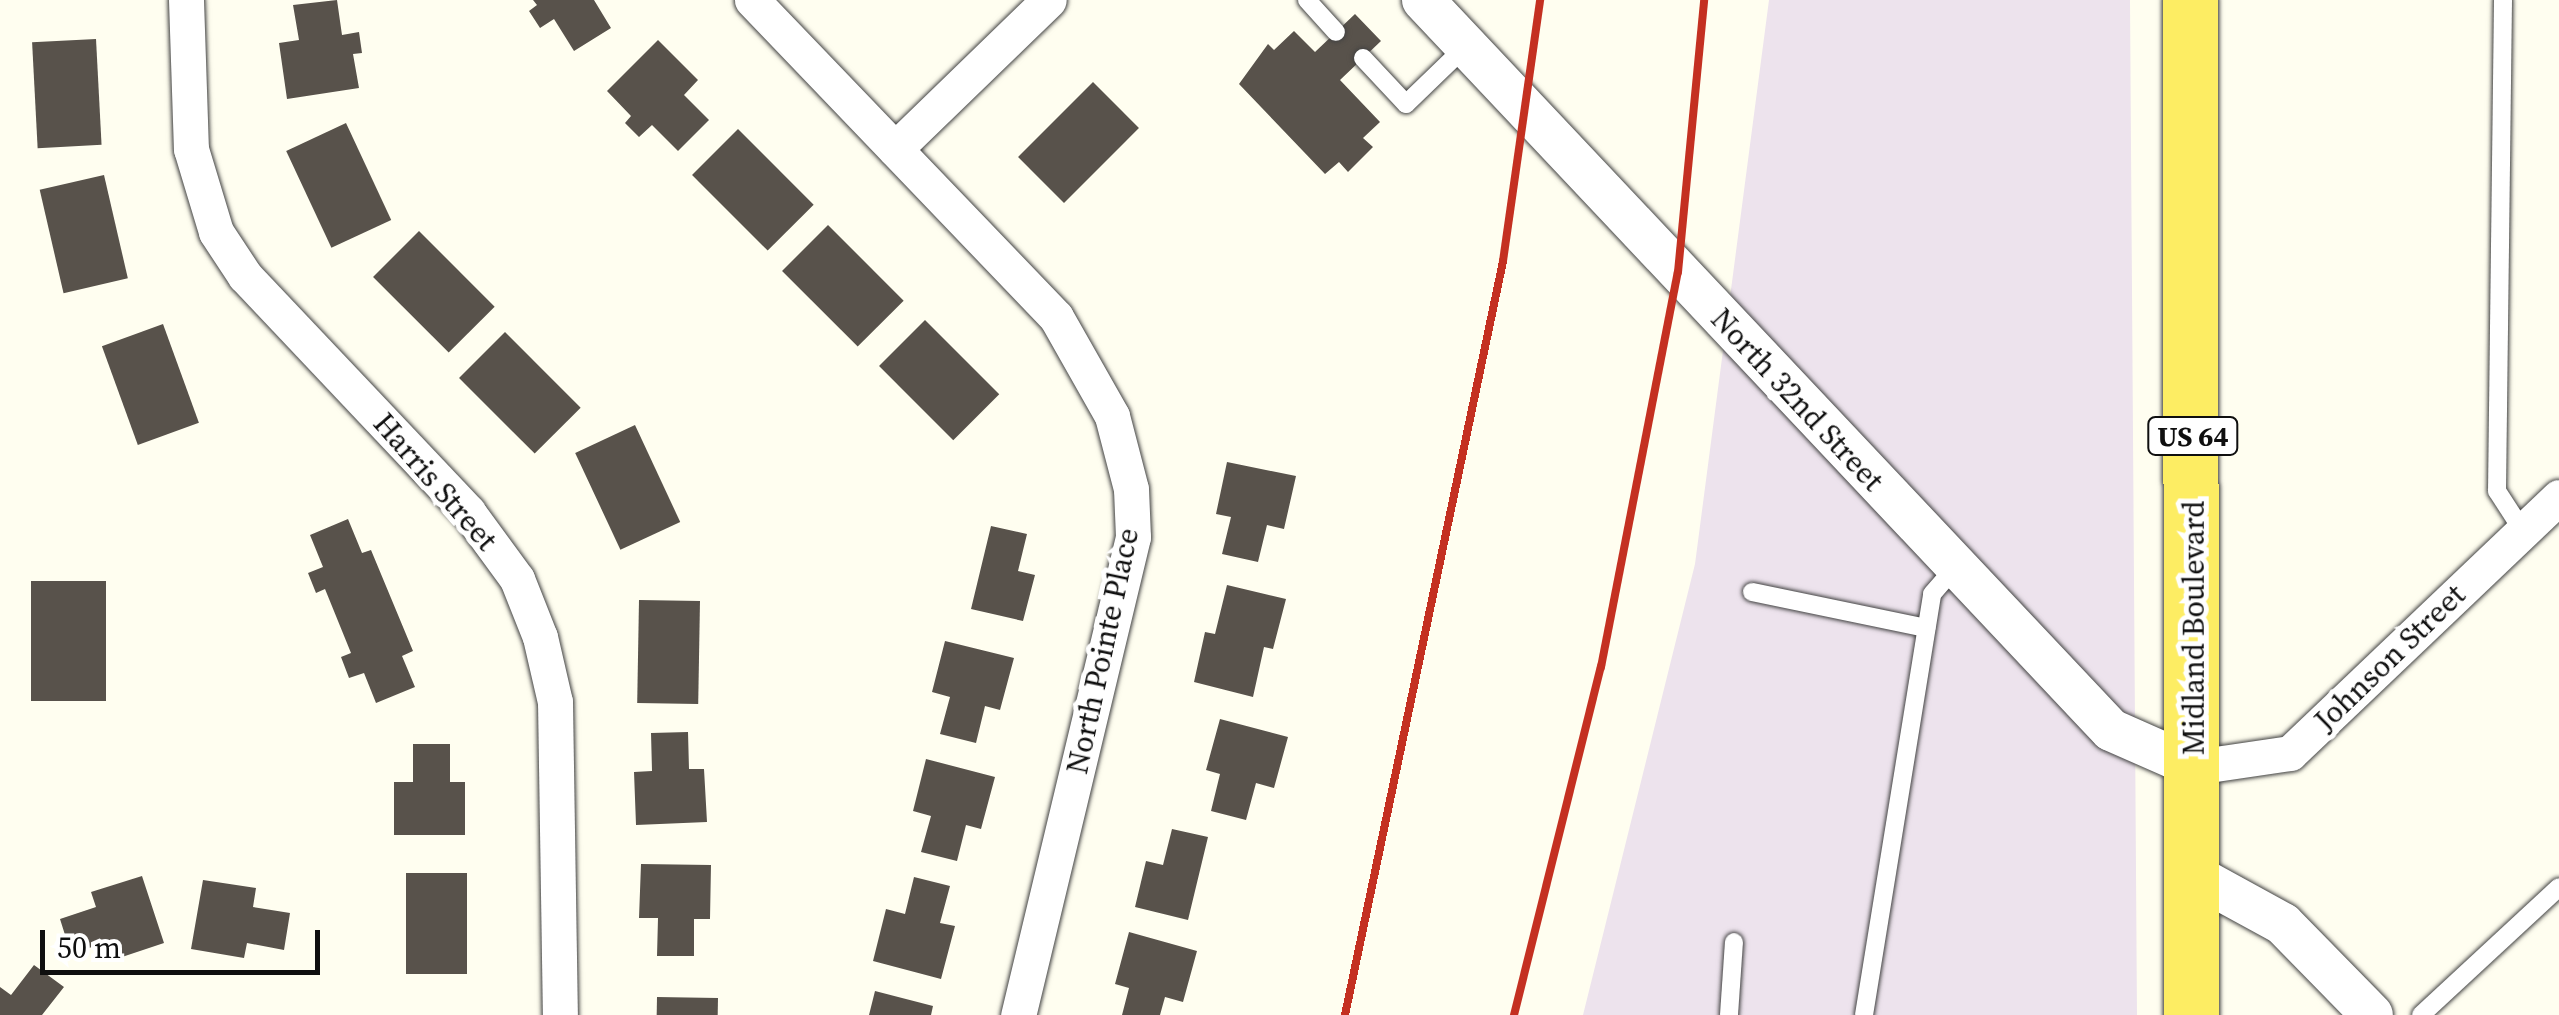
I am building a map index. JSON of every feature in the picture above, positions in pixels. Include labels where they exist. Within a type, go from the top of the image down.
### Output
[{"type":"main road","name":"Midland Boulevard","points":[[2190,0],[2195,767],[2190,872],[2191,1015]]},
{"type":"street","name":"Harris Street","points":[[186,0],[191,149],[216,232],[246,276],[468,512],[517,579],[540,637],[555,702],[560,1015]]},
{"type":"street","name":"North Pointe Place","points":[[752,0],[1056,317],[1112,416],[1131,489],[1133,537],[1018,1015]]},
{"type":"street","points":[[895,149],[1049,0]]},
{"type":"street","name":"North 32nd Street","points":[[1423,0],[2111,730],[2195,767]]},
{"type":"street","name":"Johnson Street","points":[[2195,767],[2290,753],[2559,497]]},
{"type":"street","points":[[2190,872],[2284,924],[2372,1015]]},
{"type":"lane","points":[[1307,0],[1336,32]]},
{"type":"lane","points":[[2503,0],[2497,491],[2523,531]]},
{"type":"lane","points":[[1362,58],[1406,104],[1466,45]]},
{"type":"lane","points":[[1864,1015],[1932,594],[1955,568]]},
{"type":"lane","points":[[1752,592],[1926,628]]},
{"type":"lane","points":[[2421,1015],[2559,887]]},
{"type":"lane","points":[[1729,1015],[1734,942]]},
{"type":"shaded area","points":[[1769,0],[2130,0],[2137,1015],[1583,1015],[1695,564]]},
{"type":"building","points":[[337,0],[342,35],[359,32],[362,53],[353,54],[359,88],[287,99],[279,43],[299,40],[293,5]]},
{"type":"building","points":[[533,0],[594,0],[611,28],[574,51],[554,19],[540,28],[529,11],[537,5]]},
{"type":"building","points":[[1355,14],[1381,41],[1340,80],[1380,122],[1363,138],[1373,147],[1348,172],[1339,162],[1325,174],[1239,84],[1268,44],[1274,50],[1294,31],[1315,52]]},
{"type":"building","points":[[96,39],[102,145],[38,148],[32,42]]},
{"type":"building","points":[[658,40],[698,80],[684,95],[709,120],[678,151],[652,125],[639,137],[625,123],[631,116],[607,91]]},
{"type":"building","points":[[1093,82],[1139,128],[1064,203],[1018,157]]},
{"type":"building","points":[[346,123],[391,220],[331,248],[286,151]]},
{"type":"building","points":[[738,129],[814,205],[768,251],[692,175]]},
{"type":"building","points":[[104,175],[128,278],[64,293],[40,190]]},
{"type":"building","points":[[828,225],[904,301],[858,347],[782,271]]},
{"type":"building","points":[[419,231],[495,307],[449,353],[373,277]]},
{"type":"building","points":[[925,320],[999,394],[953,440],[879,366]]},
{"type":"building","points":[[163,324],[199,423],[138,445],[102,346]]},
{"type":"building","points":[[505,332],[581,408],[535,454],[459,378]]},
{"type":"building","points":[[635,425],[680,522],[620,550],[575,453]]},
{"type":"building","points":[[1227,462],[1296,476],[1284,529],[1267,525],[1258,562],[1222,554],[1231,517],[1216,514]]},
{"type":"building","points":[[348,519],[362,553],[371,550],[413,651],[402,656],[415,687],[376,703],[364,673],[349,678],[341,657],[351,653],[325,589],[316,593],[308,573],[323,567],[310,535]]},
{"type":"building","points":[[991,526],[1027,534],[1018,571],[1035,575],[1023,621],[971,609]]},
{"type":"building","points":[[31,581],[106,581],[106,701],[31,701]]},
{"type":"building","points":[[1227,585],[1286,599],[1273,649],[1264,647],[1253,697],[1194,682],[1205,632],[1215,634]]},
{"type":"building","points":[[639,600],[700,601],[698,704],[637,703]]},
{"type":"building","points":[[945,641],[1014,658],[1000,710],[985,706],[976,743],[940,734],[950,697],[932,692]]},
{"type":"building","points":[[1220,719],[1288,737],[1274,788],[1256,783],[1246,820],[1211,811],[1220,774],[1206,770]]},
{"type":"building","points":[[688,732],[689,769],[704,769],[707,822],[636,825],[634,772],[652,771],[651,733]]},
{"type":"building","points":[[413,744],[450,744],[450,782],[465,782],[465,835],[394,835],[394,782],[413,782]]},
{"type":"building","points":[[926,759],[995,777],[981,829],[966,825],[957,861],[921,852],[931,816],[913,811]]},
{"type":"building","points":[[1172,829],[1208,837],[1188,920],[1135,907],[1146,861],[1163,865]]},
{"type":"building","points":[[641,864],[711,865],[710,919],[694,919],[694,956],[657,956],[658,918],[639,918]]},
{"type":"building","points":[[406,873],[467,873],[467,974],[406,974]]},
{"type":"building","points":[[142,876],[164,943],[113,960],[107,942],[71,954],[60,919],[96,907],[91,892]]},
{"type":"building","points":[[914,877],[950,886],[940,923],[955,926],[941,979],[873,961],[886,909],[905,914]]},
{"type":"building","points":[[203,880],[256,888],[253,907],[290,913],[284,950],[247,943],[244,958],[191,949]]},
{"type":"building","points":[[1129,932],[1197,951],[1183,1002],[1165,997],[1160,1015],[1122,1015],[1129,988],[1115,984]]},
{"type":"building","points":[[34,965],[64,987],[42,1015],[0,1015],[0,987],[11,995]]},
{"type":"building","points":[[875,991],[933,1006],[931,1015],[869,1015]]},
{"type":"building","points":[[657,997],[718,998],[718,1015],[657,1015]]},
{"type":"railway","points":[[1345,1015],[1503,261],[1540,0]]},
{"type":"railway","points":[[1514,1015],[1601,667],[1678,272],[1704,0]]}]
